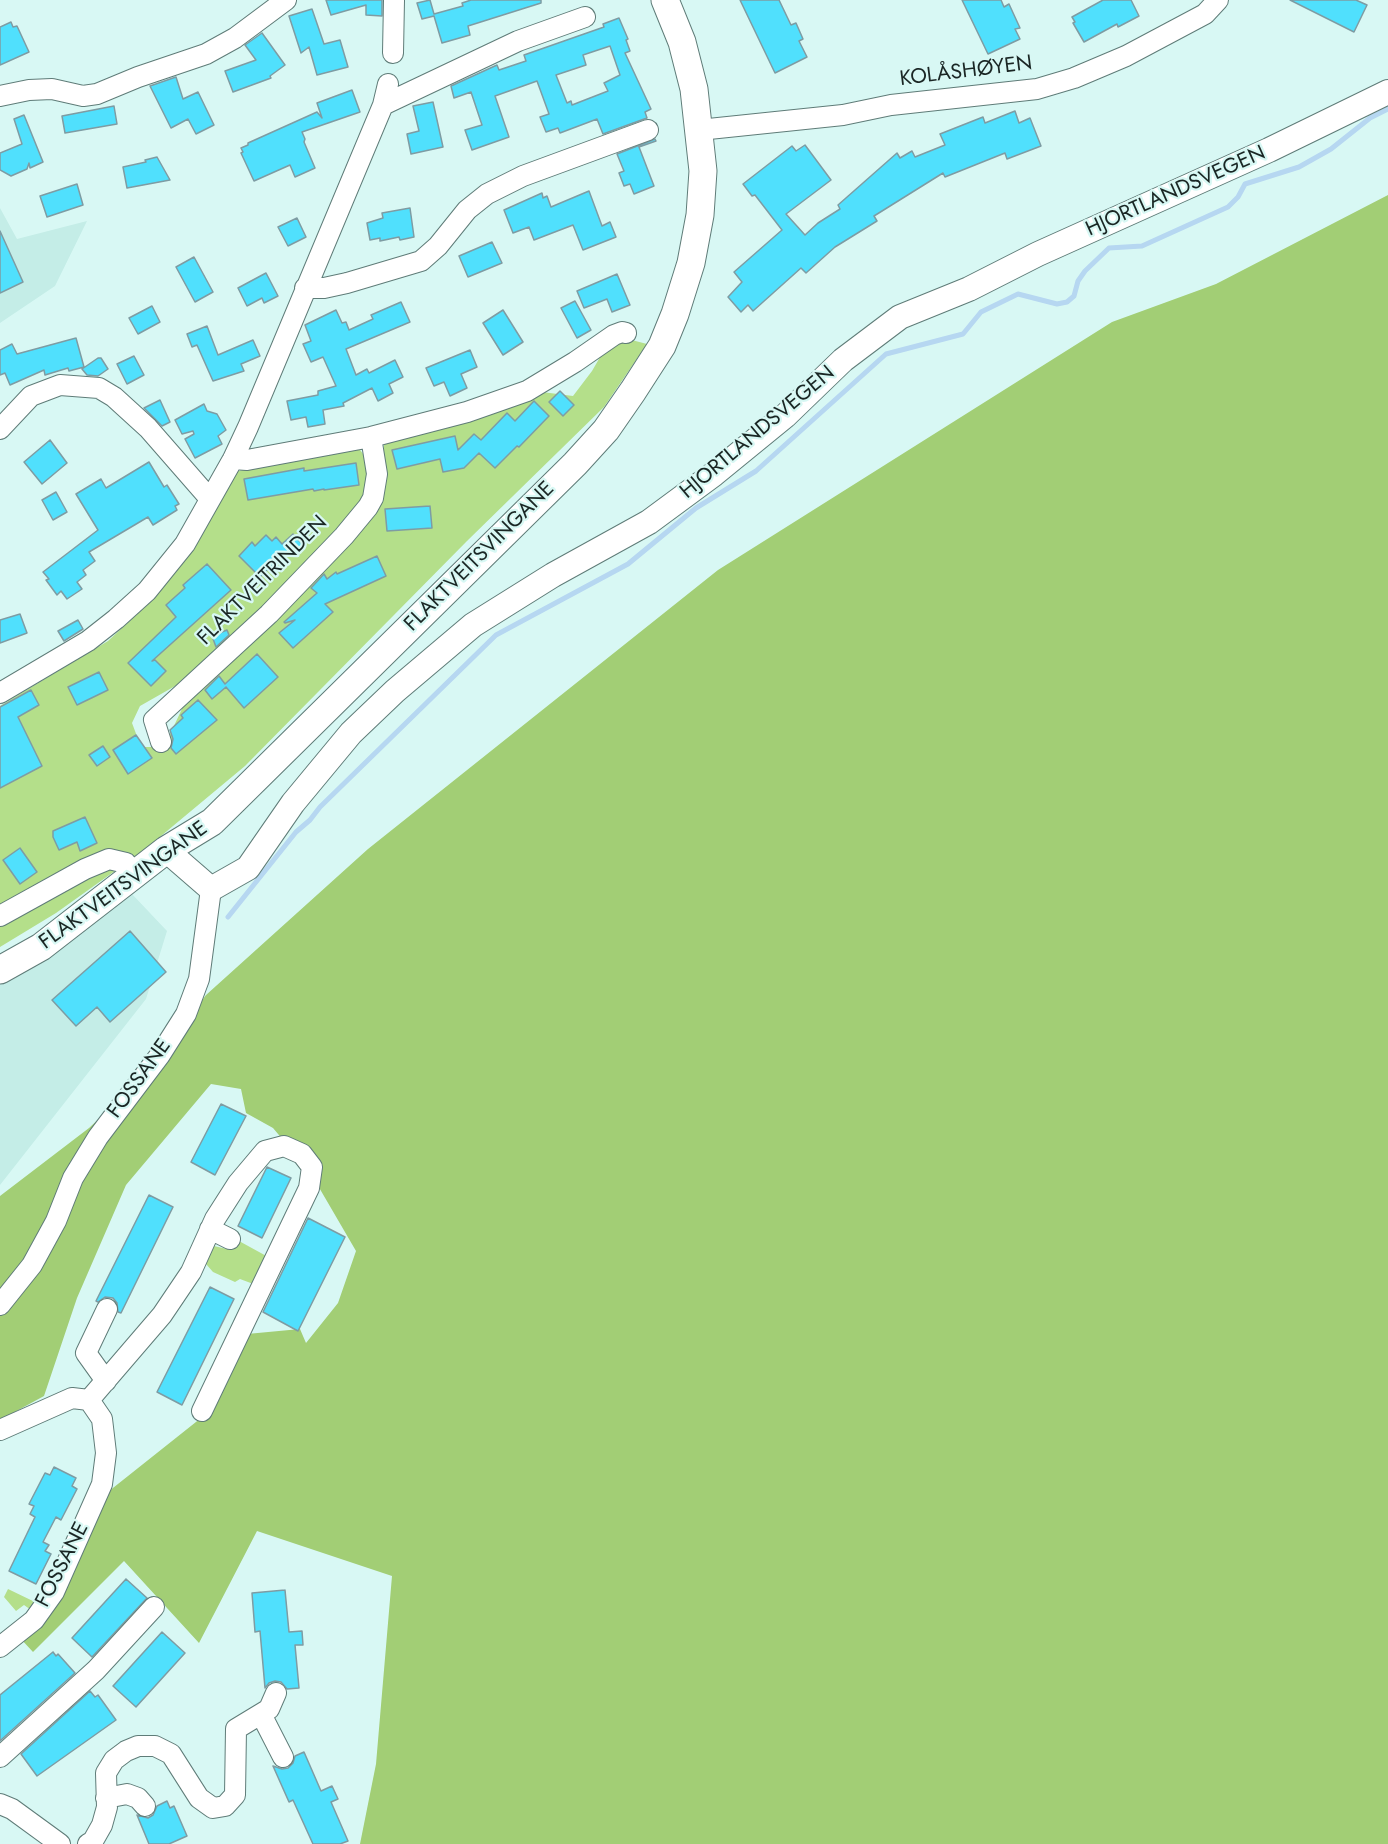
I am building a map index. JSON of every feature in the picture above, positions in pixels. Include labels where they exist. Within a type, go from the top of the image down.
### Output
[{"type":"main road","name":"FLAKTVEITSVINGANE","points":[[0,970],[41,947],[166,850],[212,822],[575,464],[606,430],[633,392],[662,346],[675,314],[691,263],[700,215],[703,171],[689,67],[665,0]]},
{"type":"street","points":[[0,96],[29,90],[52,89],[83,96],[97,94],[138,76],[206,54],[235,38],[286,0]]},
{"type":"street","points":[[393,54],[394,0]]},
{"type":"street","name":"KOLÅSHØYEN","points":[[699,130],[843,115],[891,105],[1037,89],[1074,78],[1126,56],[1205,14],[1218,0]]},
{"type":"street","points":[[382,105],[518,41],[585,17]]},
{"type":"street","points":[[0,693],[88,642],[147,591],[185,544],[233,459],[382,105],[388,84]]},
{"type":"street","name":"HJORTLANDSVEGEN","points":[[211,889],[248,868],[293,802],[351,733],[395,690],[472,625],[553,575],[649,522],[714,474],[785,416],[843,360],[900,318],[942,301],[1038,254],[1269,150],[1388,92]]},
{"type":"street","points":[[305,288],[311,290],[347,283],[421,261],[438,246],[467,210],[487,194],[524,176],[648,130]]},
{"type":"street","points":[[233,459],[247,460],[371,437],[467,412],[510,398],[545,381],[614,335],[626,333]]},
{"type":"street","points":[[0,429],[32,396],[60,385],[99,388],[114,397],[148,428],[210,499]]},
{"type":"street","name":"FLAKTVEITRINDEN","points":[[161,742],[154,720],[273,609],[368,507],[373,498],[377,474],[371,437]]},
{"type":"street","points":[[166,850],[211,889]]},
{"type":"street","name":"FLAKTVEITSVINGANE","points":[[0,916],[85,869],[109,859],[126,863]]},
{"type":"street","name":"FOSSANE","points":[[0,1305],[32,1265],[56,1221],[73,1178],[98,1137],[160,1055],[186,1014],[199,980],[211,889]]},
{"type":"street","points":[[0,1430],[72,1398],[89,1400],[162,1315],[192,1272],[210,1229],[238,1183],[265,1151],[284,1146],[302,1154],[312,1167],[309,1188],[202,1411]]},
{"type":"street","points":[[210,1229],[230,1239]]},
{"type":"street","points":[[106,1381],[86,1353],[107,1309]]},
{"type":"street","name":"FOSSANE","points":[[0,1647],[34,1620],[54,1592],[102,1484],[106,1453],[102,1419],[89,1400]]},
{"type":"street","points":[[0,1757],[96,1670],[154,1607]]},
{"type":"street","points":[[88,1844],[93,1841],[102,1825],[107,1808],[106,1773],[114,1760],[126,1750],[138,1746],[155,1746],[171,1754],[200,1798],[213,1808],[225,1806],[235,1796],[236,1729],[269,1709],[276,1692]]},
{"type":"street","points":[[261,1714],[283,1756]]},
{"type":"street","points":[[106,1798],[127,1794],[138,1798],[146,1806]]},
{"type":"street","points":[[0,1804],[12,1809],[60,1844]]},
{"type":"shaded area","points":[[0,208],[17,239],[87,221],[55,286],[0,323]]},
{"type":"shaded area","points":[[132,894],[167,931],[146,999],[0,1185],[0,983]]},
{"type":"green space","points":[[1388,195],[1388,1844],[360,1844],[376,1764],[392,1576],[257,1531],[199,1643],[124,1561],[33,1652],[20,1638],[89,1507],[201,1418],[247,1334],[300,1329],[306,1343],[338,1303],[356,1251],[310,1172],[273,1128],[246,1113],[241,1089],[211,1084],[126,1185],[77,1298],[44,1396],[0,1420],[0,1196],[89,1128],[150,1071],[206,995],[368,849],[718,570],[1112,322],[1216,284]]},
{"type":"green space","points":[[624,338],[647,344],[604,407],[467,541],[245,766],[143,851],[56,913],[0,947],[0,706],[108,641],[149,603],[190,548],[238,471],[358,447],[371,465],[370,497],[198,673],[140,706],[132,723],[141,747],[164,747],[189,694],[372,513],[383,463],[384,444],[542,392],[573,396],[603,352]]},
{"type":"green space","points":[[239,1241],[270,1258],[256,1285],[240,1279],[235,1282],[213,1272],[206,1264],[214,1246],[231,1250]]},
{"type":"green space","points":[[8,1589],[37,1603],[31,1610],[24,1605],[16,1611],[4,1597]]},
{"type":"building","points":[[326,0],[382,0],[382,16],[366,15],[366,5],[331,15]]},
{"type":"building","points":[[430,0],[434,14],[463,6],[462,3],[471,0],[541,0],[541,3],[468,26],[470,35],[442,43],[434,16],[422,19],[417,3]]},
{"type":"building","points":[[740,0],[779,0],[791,25],[796,23],[803,39],[799,41],[807,57],[775,73]]},
{"type":"building","points":[[962,0],[1001,0],[1004,7],[1009,4],[1020,28],[1015,29],[1020,39],[988,54]]},
{"type":"building","points":[[1103,0],[1131,0],[1139,16],[1118,27],[1117,24],[1084,42],[1072,17]]},
{"type":"building","points":[[1290,0],[1356,0],[1367,5],[1354,32]]},
{"type":"building","points":[[312,9],[324,44],[340,40],[348,67],[317,75],[309,47],[301,53],[289,16]]},
{"type":"building","points":[[619,18],[628,39],[626,40],[630,51],[625,53],[651,109],[645,112],[647,118],[603,134],[597,119],[560,133],[558,128],[546,132],[540,117],[549,114],[537,81],[495,96],[509,137],[472,150],[465,130],[482,125],[471,92],[454,98],[451,86],[497,65],[499,70],[526,61],[524,55],[604,27],[603,24]],"holes":[[[610,46],[620,75],[604,83],[608,91],[572,105],[571,101],[567,103],[556,75],[586,65],[583,55]]]},
{"type":"building","points":[[11,22],[13,27],[17,26],[29,52],[0,65],[0,27]]},
{"type":"building","points":[[262,33],[285,65],[270,76],[271,78],[233,92],[225,71],[256,60],[245,45]]},
{"type":"building","points":[[176,77],[183,99],[198,92],[214,125],[196,134],[188,119],[171,128],[150,86]]},
{"type":"building","points":[[352,90],[360,112],[302,132],[315,168],[295,177],[290,165],[254,181],[241,153],[243,152],[241,148],[317,112],[322,118],[317,103]]},
{"type":"building","points":[[433,102],[443,147],[411,154],[407,134],[419,131],[413,106]]},
{"type":"building","points":[[114,106],[117,124],[65,133],[62,116]]},
{"type":"building","points":[[1015,111],[1019,123],[1030,118],[1041,146],[1007,159],[1005,153],[945,177],[943,173],[874,216],[877,221],[835,247],[806,273],[801,268],[753,311],[748,305],[741,312],[728,297],[742,282],[734,272],[782,230],[755,195],[752,196],[743,184],[792,146],[796,151],[805,145],[831,180],[786,214],[805,235],[818,223],[840,209],[838,205],[897,153],[900,158],[912,151],[915,157],[945,145],[940,134],[983,117],[985,123]]},
{"type":"building","points":[[24,115],[43,162],[30,168],[29,163],[27,169],[11,176],[0,170],[0,153],[22,144],[14,119]]},
{"type":"building","points":[[655,139],[656,141],[639,147],[654,186],[634,194],[630,184],[624,186],[619,173],[624,171],[617,154]]},
{"type":"building","points":[[157,157],[170,180],[127,188],[123,167]]},
{"type":"building","points":[[77,184],[83,205],[47,217],[40,196]]},
{"type":"building","points":[[589,191],[602,226],[610,222],[616,237],[583,250],[573,225],[534,240],[529,227],[513,233],[504,210],[542,193],[543,198],[547,196],[551,207]]},
{"type":"building","points":[[410,208],[414,237],[400,240],[399,237],[380,241],[380,238],[370,240],[367,223],[383,218],[382,213]]},
{"type":"building","points":[[297,218],[306,237],[288,246],[278,227]]},
{"type":"building","points":[[0,231],[23,282],[0,293]]},
{"type":"building","points":[[492,242],[502,263],[468,277],[459,256]]},
{"type":"building","points":[[194,257],[213,292],[195,302],[176,267]]},
{"type":"building","points":[[266,273],[278,296],[264,303],[262,298],[247,306],[238,288]]},
{"type":"building","points":[[617,274],[630,305],[612,312],[607,299],[584,308],[577,291]]},
{"type":"building","points":[[575,301],[591,330],[577,338],[561,308]]},
{"type":"building","points":[[401,302],[410,322],[346,349],[356,375],[367,369],[369,373],[395,360],[403,377],[389,384],[393,393],[378,401],[372,388],[343,403],[344,406],[323,410],[325,424],[308,427],[306,417],[291,420],[287,401],[318,395],[318,391],[336,386],[323,357],[311,362],[303,344],[311,341],[305,325],[336,310],[342,323],[346,322],[349,330],[373,319],[371,315]]},
{"type":"building","points":[[152,306],[160,322],[138,334],[129,318]]},
{"type":"building","points":[[503,310],[523,342],[503,355],[483,323]]},
{"type":"building","points":[[207,326],[218,355],[253,340],[260,356],[241,364],[244,371],[213,381],[197,345],[192,347],[187,334]]},
{"type":"building","points":[[76,338],[84,367],[69,371],[68,368],[45,375],[44,370],[10,385],[5,373],[0,375],[0,350],[12,344],[17,354]]},
{"type":"building","points":[[470,350],[477,367],[461,374],[467,388],[450,396],[444,382],[434,386],[426,368]]},
{"type":"building","points":[[134,356],[144,375],[127,384],[117,364]]},
{"type":"building","points":[[101,358],[108,369],[98,376],[87,375],[82,369]]},
{"type":"building","points":[[560,391],[574,405],[563,416],[549,402]]},
{"type":"building","points":[[160,400],[170,422],[162,426],[144,408]]},
{"type":"building","points":[[534,401],[549,416],[495,468],[479,453],[464,468],[443,472],[440,459],[397,469],[392,450],[455,436],[458,450],[474,434],[481,440],[507,413],[515,421]]},
{"type":"building","points":[[204,404],[207,411],[217,414],[226,430],[218,436],[222,444],[195,458],[185,439],[194,434],[193,431],[182,434],[175,420]]},
{"type":"building","points":[[50,440],[67,463],[42,484],[24,462]]},
{"type":"building","points":[[149,462],[164,487],[167,485],[179,504],[175,506],[177,510],[153,525],[148,517],[89,552],[95,561],[83,570],[86,575],[77,582],[82,589],[67,599],[61,591],[57,595],[43,572],[98,530],[76,494],[101,479],[106,488]]},
{"type":"building","points":[[356,463],[359,485],[314,491],[313,489],[248,500],[244,479],[304,468],[304,471]]},
{"type":"building","points":[[56,492],[67,512],[53,520],[42,500]]},
{"type":"building","points":[[430,506],[432,528],[387,531],[385,509]]},
{"type":"building","points":[[293,534],[303,545],[303,550],[297,555],[292,555],[288,551],[260,577],[239,556],[252,542],[255,546],[266,535],[272,541],[276,537],[282,544]]},
{"type":"building","points":[[377,556],[386,576],[325,604],[333,612],[293,648],[279,633],[295,620],[284,622],[317,593],[311,588],[324,574],[327,579],[336,572],[337,574]]},
{"type":"building","points":[[207,564],[231,590],[152,661],[155,660],[166,671],[151,686],[128,663],[176,617],[166,605],[185,588],[183,585]]},
{"type":"building","points":[[20,614],[27,633],[0,643],[0,620]]},
{"type":"building","points":[[78,620],[83,629],[64,641],[58,631]]},
{"type":"building","points":[[227,630],[229,635],[216,647],[212,636]]},
{"type":"building","points":[[257,654],[278,677],[244,708],[226,687],[212,699],[205,690],[219,676],[225,684]]},
{"type":"building","points":[[99,672],[108,690],[77,705],[68,687]]},
{"type":"building","points":[[31,690],[39,705],[18,717],[42,766],[0,788],[0,707]]},
{"type":"building","points":[[198,700],[217,720],[176,754],[171,748],[173,739],[170,730],[183,718],[181,715]]},
{"type":"building","points":[[136,735],[152,758],[128,774],[113,750]]},
{"type":"building","points":[[103,746],[110,757],[97,766],[89,755]]},
{"type":"building","points":[[85,817],[97,843],[80,851],[77,842],[59,850],[53,837],[53,831]]},
{"type":"building","points":[[20,848],[37,872],[20,884],[3,860]]},
{"type":"building","points":[[130,931],[166,972],[110,1022],[97,1007],[76,1026],[52,1000]]},
{"type":"building","points":[[221,1104],[246,1116],[215,1175],[191,1162]]},
{"type":"building","points":[[267,1167],[291,1178],[262,1238],[238,1226]]},
{"type":"building","points":[[149,1195],[173,1207],[121,1313],[118,1312],[117,1303],[113,1298],[105,1297],[96,1301]]},
{"type":"building","points":[[308,1218],[345,1237],[298,1331],[263,1312]]},
{"type":"building","points":[[210,1287],[234,1299],[182,1405],[157,1392]]},
{"type":"building","points":[[54,1467],[76,1478],[72,1486],[77,1489],[61,1520],[56,1517],[43,1542],[49,1545],[45,1551],[51,1554],[36,1584],[9,1571],[35,1517],[30,1514],[34,1506],[29,1504],[45,1473],[50,1475]]},
{"type":"building","points":[[126,1579],[147,1598],[92,1657],[72,1638]]},
{"type":"building","points":[[285,1590],[289,1632],[302,1631],[303,1645],[295,1645],[299,1688],[287,1689],[281,1682],[275,1681],[269,1683],[265,1688],[260,1631],[255,1632],[252,1593]]},
{"type":"building","points":[[162,1632],[185,1653],[136,1707],[113,1686]]},
{"type":"building","points":[[53,1652],[56,1656],[58,1654],[75,1673],[0,1741],[0,1695]]},
{"type":"building","points":[[90,1691],[95,1697],[98,1695],[116,1720],[37,1776],[21,1754]]},
{"type":"building","points":[[304,1752],[321,1791],[332,1786],[338,1799],[331,1802],[348,1841],[340,1844],[313,1844],[293,1800],[289,1802],[273,1766],[288,1768],[295,1756]]},
{"type":"building","points":[[167,1801],[170,1808],[174,1806],[187,1836],[169,1844],[149,1844],[137,1815],[148,1818],[153,1815],[157,1806]]},
{"type":"waterway","points":[[228,917],[296,832],[496,635],[628,564],[696,508],[756,471],[886,354],[963,334],[981,312],[1018,294],[1057,304],[1067,302],[1074,296],[1078,281],[1085,271],[1109,248],[1142,246],[1228,207],[1238,197],[1245,184],[1299,167],[1331,149],[1370,118],[1388,109]]}]
